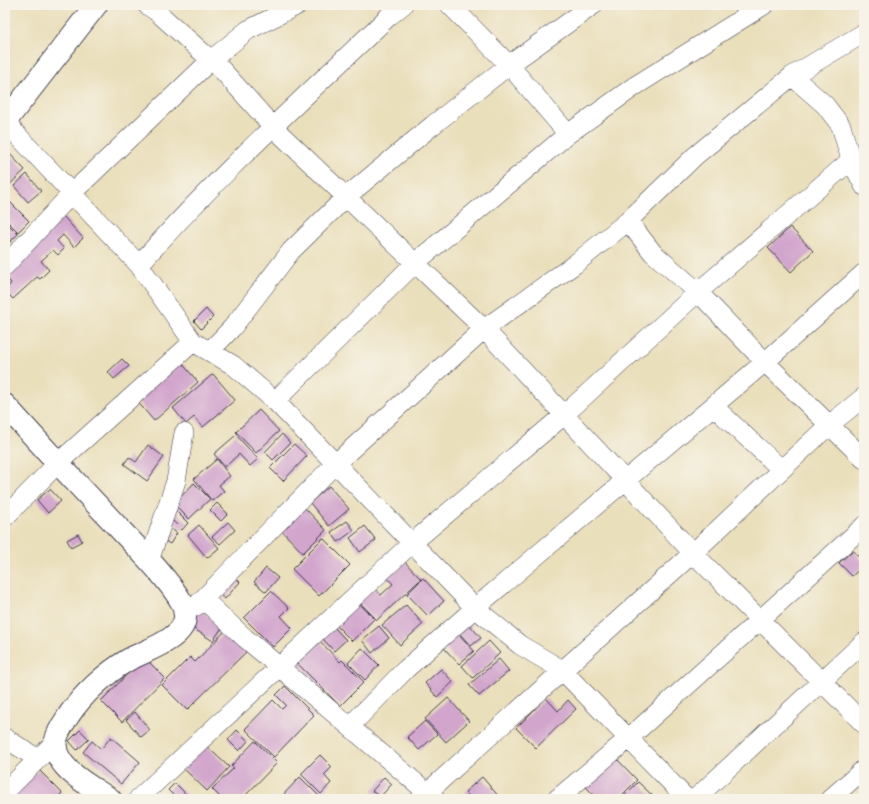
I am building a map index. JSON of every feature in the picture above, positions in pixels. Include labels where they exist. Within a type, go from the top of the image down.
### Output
[{"type":"street","points":[[96,5],[6,118],[140,265],[193,342],[233,365],[275,401],[336,462],[475,608],[520,645],[562,670],[688,799]]},
{"type":"street","points":[[5,266],[73,192],[211,60],[248,30],[298,5]]},
{"type":"street","points":[[140,265],[170,231],[274,128],[388,17],[403,5]]},
{"type":"street","points":[[450,5],[509,65],[568,134]]},
{"type":"street","points":[[210,351],[232,328],[291,251],[346,197],[433,124],[509,65],[593,5]]},
{"type":"street","points":[[275,401],[415,263],[568,134],[635,86],[764,5]]},
{"type":"street","points":[[156,7],[222,70],[274,128],[484,329],[693,553],[864,724]]},
{"type":"street","points":[[5,792],[56,741],[61,728],[72,710],[93,687],[128,660],[172,638],[181,629],[185,617],[336,462],[484,329],[575,264],[628,221],[695,156],[792,76],[864,33]]},
{"type":"street","points":[[792,76],[825,105],[841,126],[851,160],[864,186]]},
{"type":"street","points":[[138,799],[412,543],[564,415],[698,292],[851,160]]},
{"type":"street","points":[[628,221],[653,253],[698,292],[765,362],[864,459]]},
{"type":"street","points":[[350,726],[406,669],[475,608],[624,480],[765,362],[864,273]]},
{"type":"street","points":[[5,517],[58,463],[193,342]]},
{"type":"street","points":[[203,599],[245,638],[350,726],[427,797],[562,670],[693,553],[829,425],[864,397]]},
{"type":"street","points":[[5,405],[149,561],[182,603],[185,617]]},
{"type":"street","points":[[713,406],[782,469]]},
{"type":"street","points":[[149,561],[176,481],[184,433]]},
{"type":"street","points":[[557,799],[629,738],[864,526]]},
{"type":"street","points":[[695,799],[820,681],[864,642]]},
{"type":"street","points":[[5,738],[38,759]]},
{"type":"street","points":[[56,741],[58,753],[72,774],[110,799]]},
{"type":"street","points":[[830,799],[864,769]]},
{"type":"building","points":[[5,149],[25,170],[5,189]]},
{"type":"building","points":[[27,174],[41,191],[28,202],[14,186]]},
{"type":"building","points":[[5,197],[29,221],[18,232],[5,219]]},
{"type":"building","points":[[62,215],[83,238],[74,247],[63,235],[57,241],[64,249],[58,255],[53,250],[41,261],[49,270],[40,279],[37,277],[13,299],[5,291],[11,283],[5,277],[5,268]]},
{"type":"building","points":[[9,225],[18,234],[7,245],[5,243],[5,229]]},
{"type":"building","points":[[790,227],[813,251],[791,272],[768,248]]},
{"type":"building","points":[[206,309],[213,317],[201,329],[194,321]]},
{"type":"building","points":[[122,359],[129,366],[114,379],[108,372]]},
{"type":"building","points":[[181,362],[198,382],[154,421],[137,401]]},
{"type":"building","points":[[213,374],[235,400],[203,427],[194,417],[186,424],[173,408]]},
{"type":"building","points":[[259,410],[279,431],[256,453],[236,432]]},
{"type":"building","points":[[282,434],[290,443],[273,460],[265,452]]},
{"type":"building","points":[[236,435],[258,459],[250,466],[239,454],[225,467],[214,454]]},
{"type":"building","points":[[294,444],[307,456],[283,481],[270,468]]},
{"type":"building","points":[[148,445],[164,457],[147,481],[124,464],[129,457],[136,462]]},
{"type":"building","points":[[217,459],[230,476],[219,485],[224,491],[212,501],[194,479]]},
{"type":"building","points":[[194,483],[210,499],[189,519],[174,504]]},
{"type":"building","points":[[329,486],[349,509],[329,526],[310,503]]},
{"type":"building","points":[[50,489],[61,501],[48,513],[37,500]]},
{"type":"building","points":[[217,503],[228,514],[221,521],[210,510]]},
{"type":"building","points":[[302,505],[326,530],[303,553],[279,528]]},
{"type":"building","points":[[174,509],[188,523],[182,530],[168,516]]},
{"type":"building","points":[[347,521],[354,530],[338,542],[331,532]]},
{"type":"building","points":[[228,522],[235,530],[220,544],[212,537]]},
{"type":"building","points":[[165,525],[177,533],[170,544],[158,536]]},
{"type":"building","points":[[199,525],[219,548],[207,558],[188,535]]},
{"type":"building","points":[[365,526],[376,540],[360,552],[350,538]]},
{"type":"building","points":[[78,534],[82,541],[71,547],[67,540]]},
{"type":"building","points":[[323,538],[350,565],[319,596],[292,569]]},
{"type":"building","points":[[853,550],[864,565],[852,576],[839,563]]},
{"type":"building","points":[[400,557],[421,579],[377,620],[356,599],[371,584],[381,595],[393,584],[383,573]]},
{"type":"building","points":[[266,568],[278,578],[266,592],[254,582]]},
{"type":"building","points":[[229,573],[240,582],[225,599],[215,591]]},
{"type":"building","points":[[423,578],[444,601],[428,616],[407,594]]},
{"type":"building","points":[[271,591],[289,608],[281,616],[292,628],[273,647],[244,618]]},
{"type":"building","points":[[356,600],[374,619],[352,641],[333,622]]},
{"type":"building","points":[[406,605],[423,624],[400,645],[382,625]]},
{"type":"building","points":[[196,608],[223,626],[213,641],[185,623]]},
{"type":"building","points":[[468,623],[481,638],[471,646],[458,632]]},
{"type":"building","points":[[379,626],[389,638],[372,653],[362,640]]},
{"type":"building","points":[[334,627],[346,640],[334,651],[322,638]]},
{"type":"building","points":[[226,630],[247,651],[187,710],[162,685],[190,657],[195,662]]},
{"type":"building","points":[[457,632],[474,651],[459,664],[442,646]]},
{"type":"building","points":[[316,637],[340,662],[342,660],[364,682],[340,706],[293,659]]},
{"type":"building","points":[[489,641],[500,653],[473,678],[462,666]]},
{"type":"building","points":[[362,648],[379,665],[365,680],[348,663]]},
{"type":"building","points":[[144,657],[165,678],[122,722],[101,701]]},
{"type":"building","points":[[499,659],[509,671],[479,696],[469,685]]},
{"type":"building","points":[[441,669],[453,682],[437,697],[425,683]]},
{"type":"building","points":[[285,686],[314,715],[274,757],[245,729],[273,700],[282,709],[286,705],[276,695]]},
{"type":"building","points":[[448,698],[469,721],[446,742],[425,719]]},
{"type":"building","points":[[546,698],[558,711],[568,700],[576,709],[536,748],[516,728]]},
{"type":"building","points":[[135,712],[150,730],[141,737],[126,720]]},
{"type":"building","points":[[425,721],[437,734],[419,750],[407,737]]},
{"type":"building","points":[[80,730],[89,739],[77,750],[69,741]]},
{"type":"building","points":[[237,730],[248,741],[239,751],[228,740]]},
{"type":"building","points":[[111,737],[140,762],[121,784],[83,752],[92,741],[101,749]]},
{"type":"building","points":[[255,741],[277,763],[242,799],[222,799],[212,789],[234,768],[231,766]]},
{"type":"building","points":[[203,743],[229,767],[207,791],[182,767]]},
{"type":"building","points":[[320,755],[332,767],[324,775],[331,783],[321,794],[301,774]]},
{"type":"building","points":[[616,758],[637,780],[618,799],[598,799],[586,787]]},
{"type":"building","points":[[39,770],[62,793],[56,799],[16,799],[13,796]]},
{"type":"building","points":[[300,777],[322,799],[288,799],[283,795]]},
{"type":"building","points":[[384,777],[392,784],[380,797],[372,791]]},
{"type":"building","points":[[482,777],[501,799],[472,799],[465,792]]},
{"type":"building","points":[[638,782],[656,799],[623,799],[622,798]]},
{"type":"building","points":[[175,783],[191,799],[177,799],[168,790]]}]
